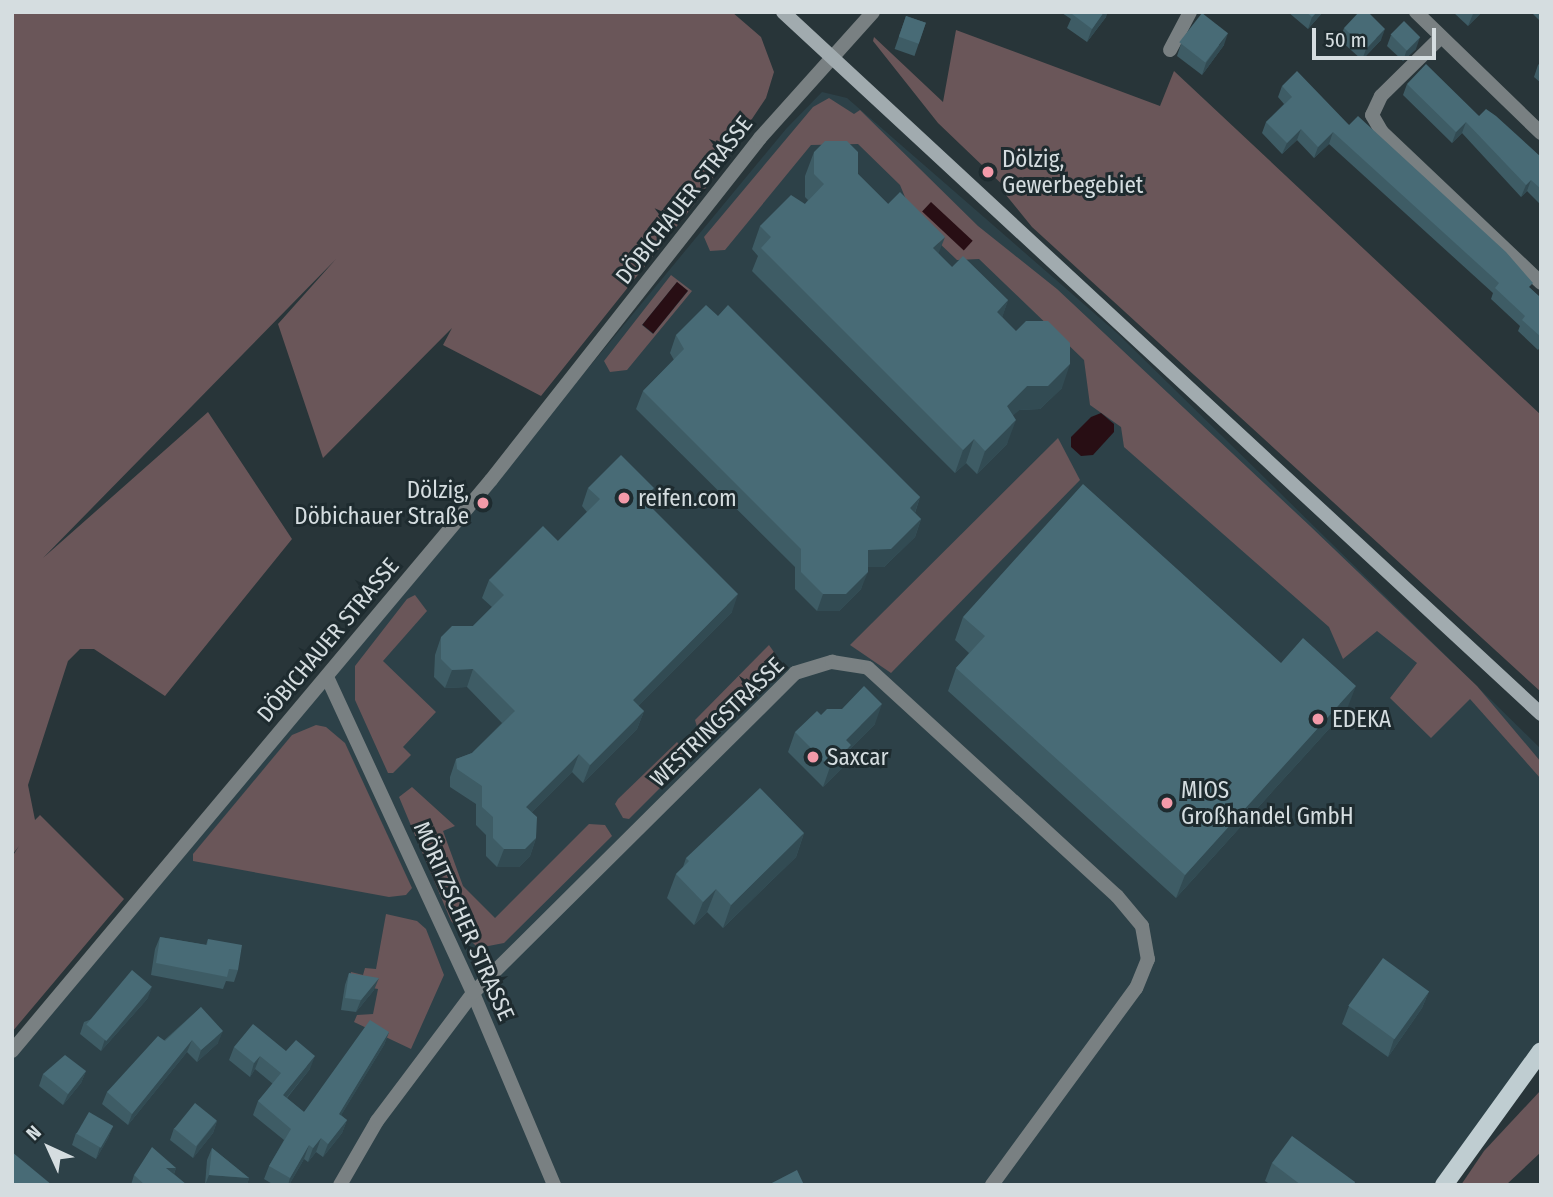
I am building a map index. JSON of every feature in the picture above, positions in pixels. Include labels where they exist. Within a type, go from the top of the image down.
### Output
[{"type":"main road","points":[[1444,1185],[1541,1051]]},
{"type":"main road","points":[[1476,1140],[1541,1068]]},
{"type":"street","points":[[783,12],[1541,714]]},
{"type":"street","name":"DÖBICHAUER STRASSE","points":[[12,1051],[327,677],[584,365],[760,138],[873,12]]},
{"type":"street","points":[[1170,51],[1190,12]]},
{"type":"street","points":[[1417,13],[1541,133]]},
{"type":"street","points":[[1441,37],[1381,96],[1372,115],[1382,132],[1541,283]]},
{"type":"street","name":"WESTRINGSTRASSE","points":[[340,1185],[377,1121],[473,993],[795,673],[832,662],[868,668],[1117,896],[1142,926],[1148,959],[1136,988],[992,1185]]},
{"type":"street","name":"MÖRITZSCHER STRASSE","points":[[327,677],[473,993],[554,1185]]},
{"type":"shaded area","points":[[12,12],[732,12],[761,37],[774,72],[766,98],[697,201],[541,396],[443,345],[452,328],[323,458],[278,324],[336,259],[43,558],[208,412],[292,539],[165,696],[94,649],[80,649],[68,661],[28,785],[35,820],[40,815],[124,899],[12,1032],[12,857],[19,846],[12,855]]},
{"type":"shaded area","points":[[956,30],[1160,106],[1174,71],[1541,415],[1541,692],[1032,227],[1006,195],[1009,191],[938,123],[873,41],[874,37],[943,102]]},
{"type":"shaded area","points":[[822,92],[847,98],[1117,333],[1541,749],[1541,1039],[1433,1185],[12,1185],[12,1046],[551,413],[786,129]]},
{"type":"shaded area","points":[[829,98],[854,114],[860,110],[978,226],[1057,289],[1310,526],[1477,686],[1541,762],[1541,779],[1470,699],[1431,738],[1390,698],[1417,663],[1377,631],[1343,659],[1329,627],[1124,447],[1121,427],[1090,405],[1084,360],[979,259],[957,260],[914,219],[900,185],[858,144],[811,145],[725,250],[710,251],[704,237],[813,107]]},
{"type":"shaded area","points":[[931,202],[973,241],[964,250],[922,212]]},
{"type":"shaded area","points":[[671,275],[692,291],[627,370],[610,372],[604,361]],"holes":[[[677,282],[688,291],[653,334],[642,325]]]},
{"type":"shaded area","points":[[677,282],[688,291],[653,334],[642,325]]},
{"type":"shaded area","points":[[1101,413],[1114,424],[1114,432],[1093,455],[1081,456],[1071,447],[1071,437],[1091,417]]},
{"type":"shaded area","points":[[1058,438],[1080,480],[891,673],[850,645]]},
{"type":"shaded area","points":[[415,595],[427,611],[383,661],[436,712],[403,747],[411,755],[393,773],[388,773],[355,700],[355,666],[407,599]]},
{"type":"shaded area","points":[[769,645],[783,665],[711,738],[700,737],[695,720]]},
{"type":"shaded area","points":[[316,725],[326,727],[345,743],[412,888],[406,895],[389,897],[193,861],[193,854],[292,735]]},
{"type":"shaded area","points":[[677,742],[690,758],[629,819],[623,818],[615,804],[618,799]]},
{"type":"shaded area","points":[[412,787],[455,826],[443,831],[463,886],[495,918],[589,824],[605,825],[612,836],[504,943],[478,948],[451,921],[399,797]]},
{"type":"shaded area","points":[[386,914],[417,921],[426,929],[444,975],[411,1049],[354,1022],[357,1015],[373,1014],[378,989],[349,984],[351,972],[363,975],[365,968],[376,969]]},
{"type":"shaded area","points":[[1541,1090],[1541,1152],[1506,1185],[1461,1185],[1484,1151]]},
{"type":"building","points":[[1104,12],[1092,29],[1072,14]]},
{"type":"building","points":[[1359,12],[1368,12],[1385,29],[1366,49],[1344,28]]},
{"type":"building","points":[[1202,13],[1228,33],[1205,62],[1179,42]]},
{"type":"building","points":[[906,16],[926,23],[919,44],[899,37]]},
{"type":"building","points":[[1404,21],[1420,37],[1407,51],[1391,34]]},
{"type":"building","points":[[1426,64],[1479,116],[1486,109],[1541,157],[1541,189],[1531,180],[1526,185],[1466,122],[1456,132],[1407,84]]},
{"type":"building","points":[[1297,71],[1349,125],[1358,116],[1506,252],[1533,283],[1529,287],[1541,298],[1541,337],[1522,320],[1525,316],[1495,288],[1499,283],[1333,132],[1318,147],[1301,129],[1287,143],[1266,122],[1292,97],[1282,86]]},
{"type":"building","points":[[825,141],[847,141],[858,152],[858,174],[888,204],[900,192],[945,237],[933,248],[952,267],[963,256],[1008,300],[997,312],[1016,331],[1026,321],[1048,321],[1070,343],[1070,364],[1048,386],[1027,386],[1007,406],[1016,420],[985,451],[974,439],[963,450],[761,248],[771,237],[760,226],[791,195],[805,204],[824,184],[814,174],[814,152]]},
{"type":"building","points":[[706,305],[718,316],[728,305],[920,497],[910,508],[921,519],[891,549],[868,550],[868,572],[846,594],[823,594],[801,572],[801,549],[643,391],[684,349],[676,335]]},
{"type":"building","points":[[621,455],[654,488],[643,499],[738,594],[633,700],[644,711],[590,765],[579,754],[526,807],[537,817],[536,838],[525,849],[504,849],[493,838],[493,817],[482,807],[482,786],[457,769],[456,759],[472,753],[515,711],[473,669],[452,670],[441,659],[441,637],[452,626],[473,626],[504,595],[489,580],[543,526],[558,541],[600,499],[588,488]]},
{"type":"building","name":"MIOS Großhandel GmbH","points":[[1083,484],[1281,663],[1303,638],[1356,686],[1185,875],[956,668],[985,636],[963,617]]},
{"type":"building","points":[[864,686],[882,704],[846,740],[851,745],[830,767],[795,732],[817,711],[821,715],[827,709],[842,709]]},
{"type":"building","points":[[760,788],[804,833],[731,905],[716,889],[703,902],[676,874],[689,861],[686,858]]},
{"type":"building","points":[[160,937],[207,945],[208,939],[242,945],[238,970],[229,969],[227,977],[156,963]]},
{"type":"building","points":[[1383,958],[1429,992],[1394,1039],[1348,1006]]},
{"type":"building","points":[[132,970],[152,987],[106,1041],[86,1024]]},
{"type":"building","points":[[349,973],[379,978],[361,1000],[345,998]]},
{"type":"building","points":[[201,1007],[223,1031],[201,1050],[192,1040],[132,1114],[107,1092],[158,1036],[165,1041]]},
{"type":"building","points":[[370,1020],[389,1032],[339,1114],[347,1120],[328,1144],[321,1138],[313,1148],[309,1145],[290,1178],[269,1166],[291,1129],[258,1101],[281,1073],[260,1056],[254,1063],[234,1047],[253,1024],[286,1051],[296,1040],[315,1056],[283,1095],[304,1112]]},
{"type":"building","points":[[65,1055],[86,1071],[68,1094],[43,1074]]},
{"type":"building","points":[[195,1103],[217,1121],[196,1146],[174,1129]]},
{"type":"building","points":[[89,1112],[113,1126],[101,1148],[76,1134]]},
{"type":"building","points":[[1292,1136],[1355,1182],[1353,1185],[1301,1185],[1272,1163]]},
{"type":"building","points":[[152,1147],[176,1168],[166,1168],[187,1185],[145,1185],[134,1175]]},
{"type":"building","points":[[212,1148],[249,1178],[209,1175]]},
{"type":"building","points":[[12,1152],[52,1185],[12,1185]]},
{"type":"building","points":[[797,1170],[804,1185],[768,1185]]},
{"type":"place","name":"Dölzig, Gewerbegebiet","points":[[988,172]]},
{"type":"place","name":"reifen.com","points":[[624,498]]},
{"type":"place","name":"Dölzig, Döbichauer Straße","points":[[483,503]]},
{"type":"place","name":"EDEKA","points":[[1318,719]]},
{"type":"place","name":"Saxcar","points":[[813,757]]},
{"type":"place","name":"MIOS Großhandel GmbH","points":[[1167,803]]}]
